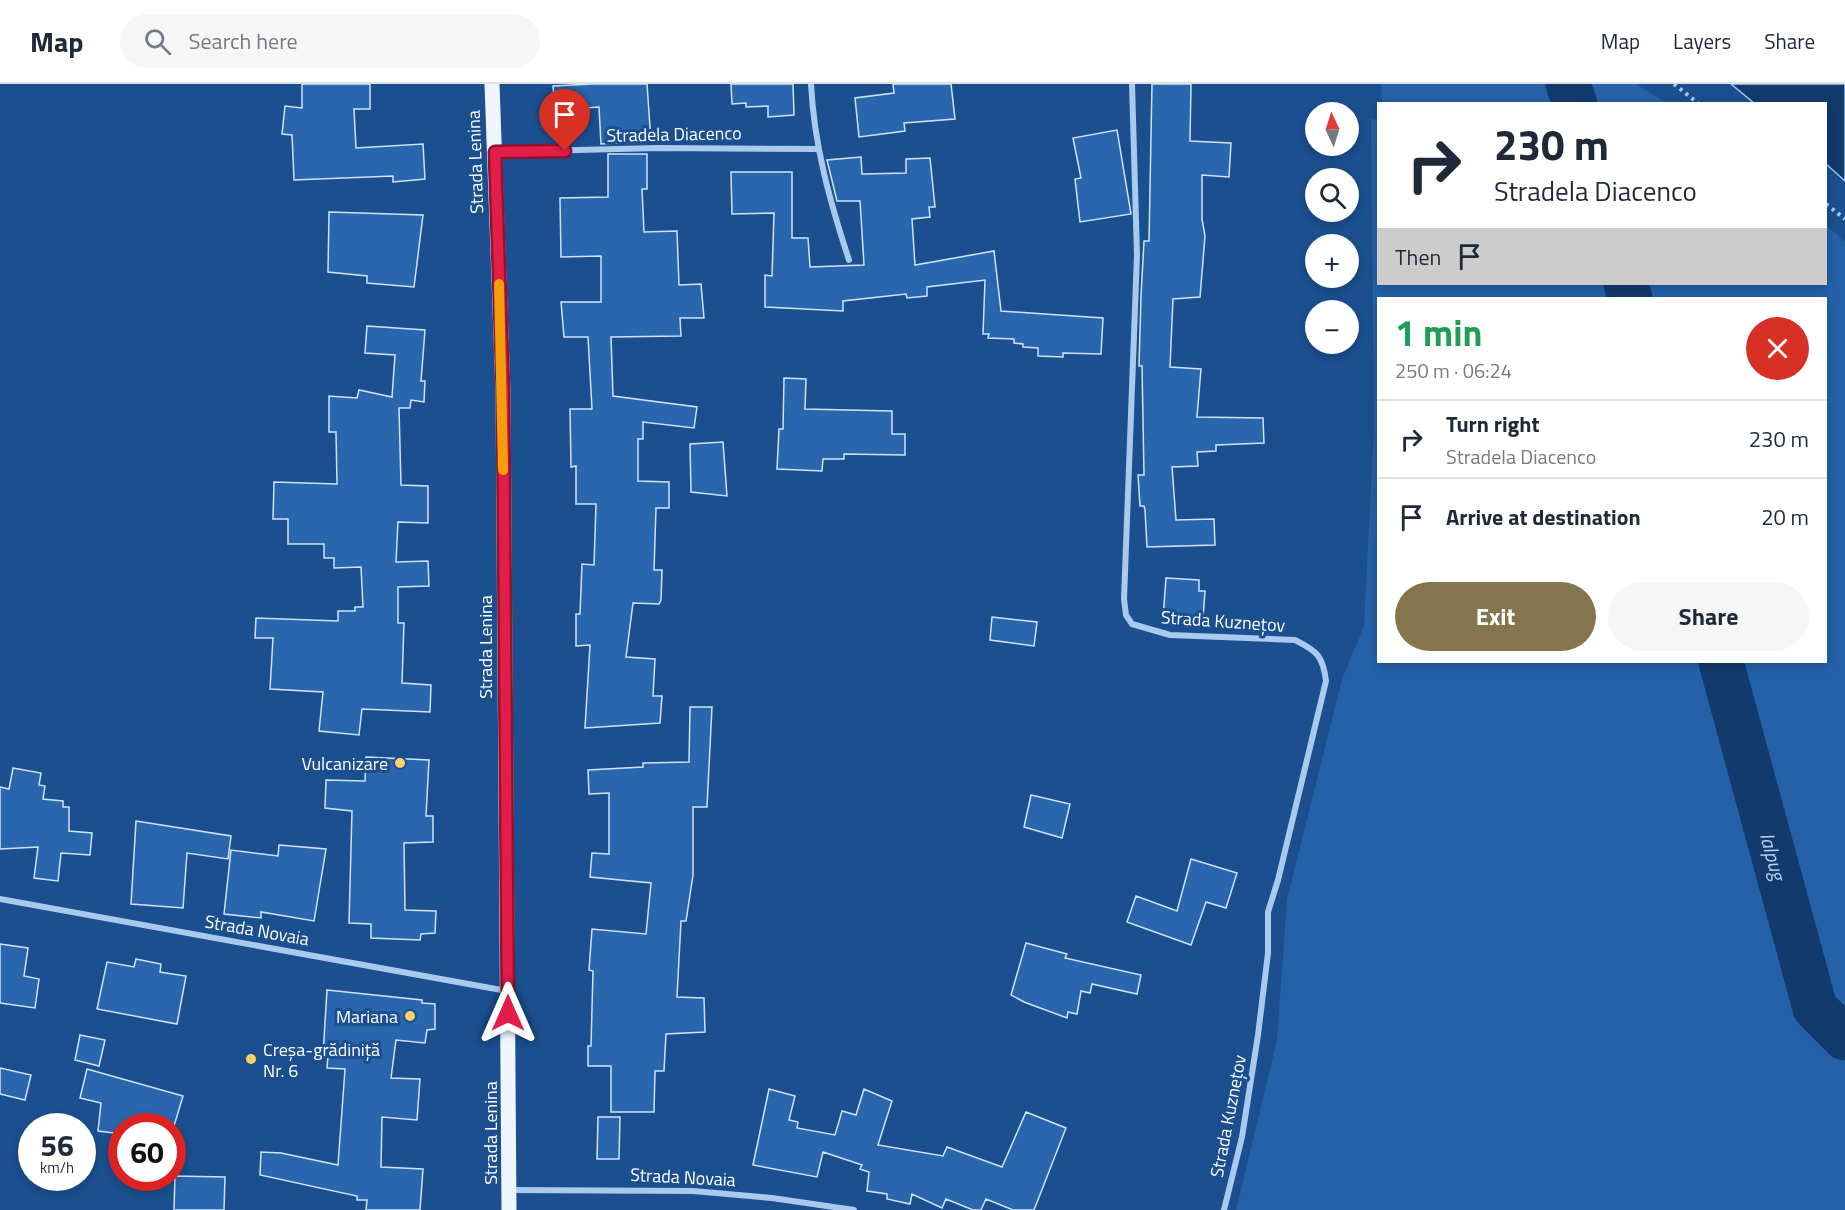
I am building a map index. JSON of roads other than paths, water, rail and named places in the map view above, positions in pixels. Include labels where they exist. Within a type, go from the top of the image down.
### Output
[{"type":"main road","name":"Strada Lenina","points":[[492,84],[503,392],[510,1210]]},
{"type":"street","points":[[811,84],[818,148],[828,196],[849,260]]},
{"type":"street","name":"Strada Kuznețov","points":[[1132,84],[1137,255],[1124,599],[1126,615],[1132,624],[1170,634],[1295,640],[1312,649],[1323,662],[1326,681],[1281,869],[1268,912],[1268,953],[1258,1035],[1242,1137],[1224,1210]]},
{"type":"street","name":"Stradela Diacenco","points":[[495,152],[658,148],[818,148]]},
{"type":"street","name":"Strada Novaia","points":[[0,899],[508,991]]},
{"type":"street","name":"Strada Novaia","points":[[510,1190],[693,1191],[772,1198],[854,1210]]},
{"type":"waterway","name":"Ialpug","points":[[1568,84],[1574,102]]},
{"type":"waterway","name":"Ialpug","points":[[1626,285],[1630,297]]},
{"type":"waterway","name":"Ialpug","points":[[1721,663],[1815,1008],[1845,1038]]},
{"type":"place","name":"Vulcanizare","points":[[400,763]]},
{"type":"place","name":"Mariana","points":[[410,1016]]},
{"type":"place","name":"Creșa-grădiniță Nr. 6","points":[[251,1059]]}]
